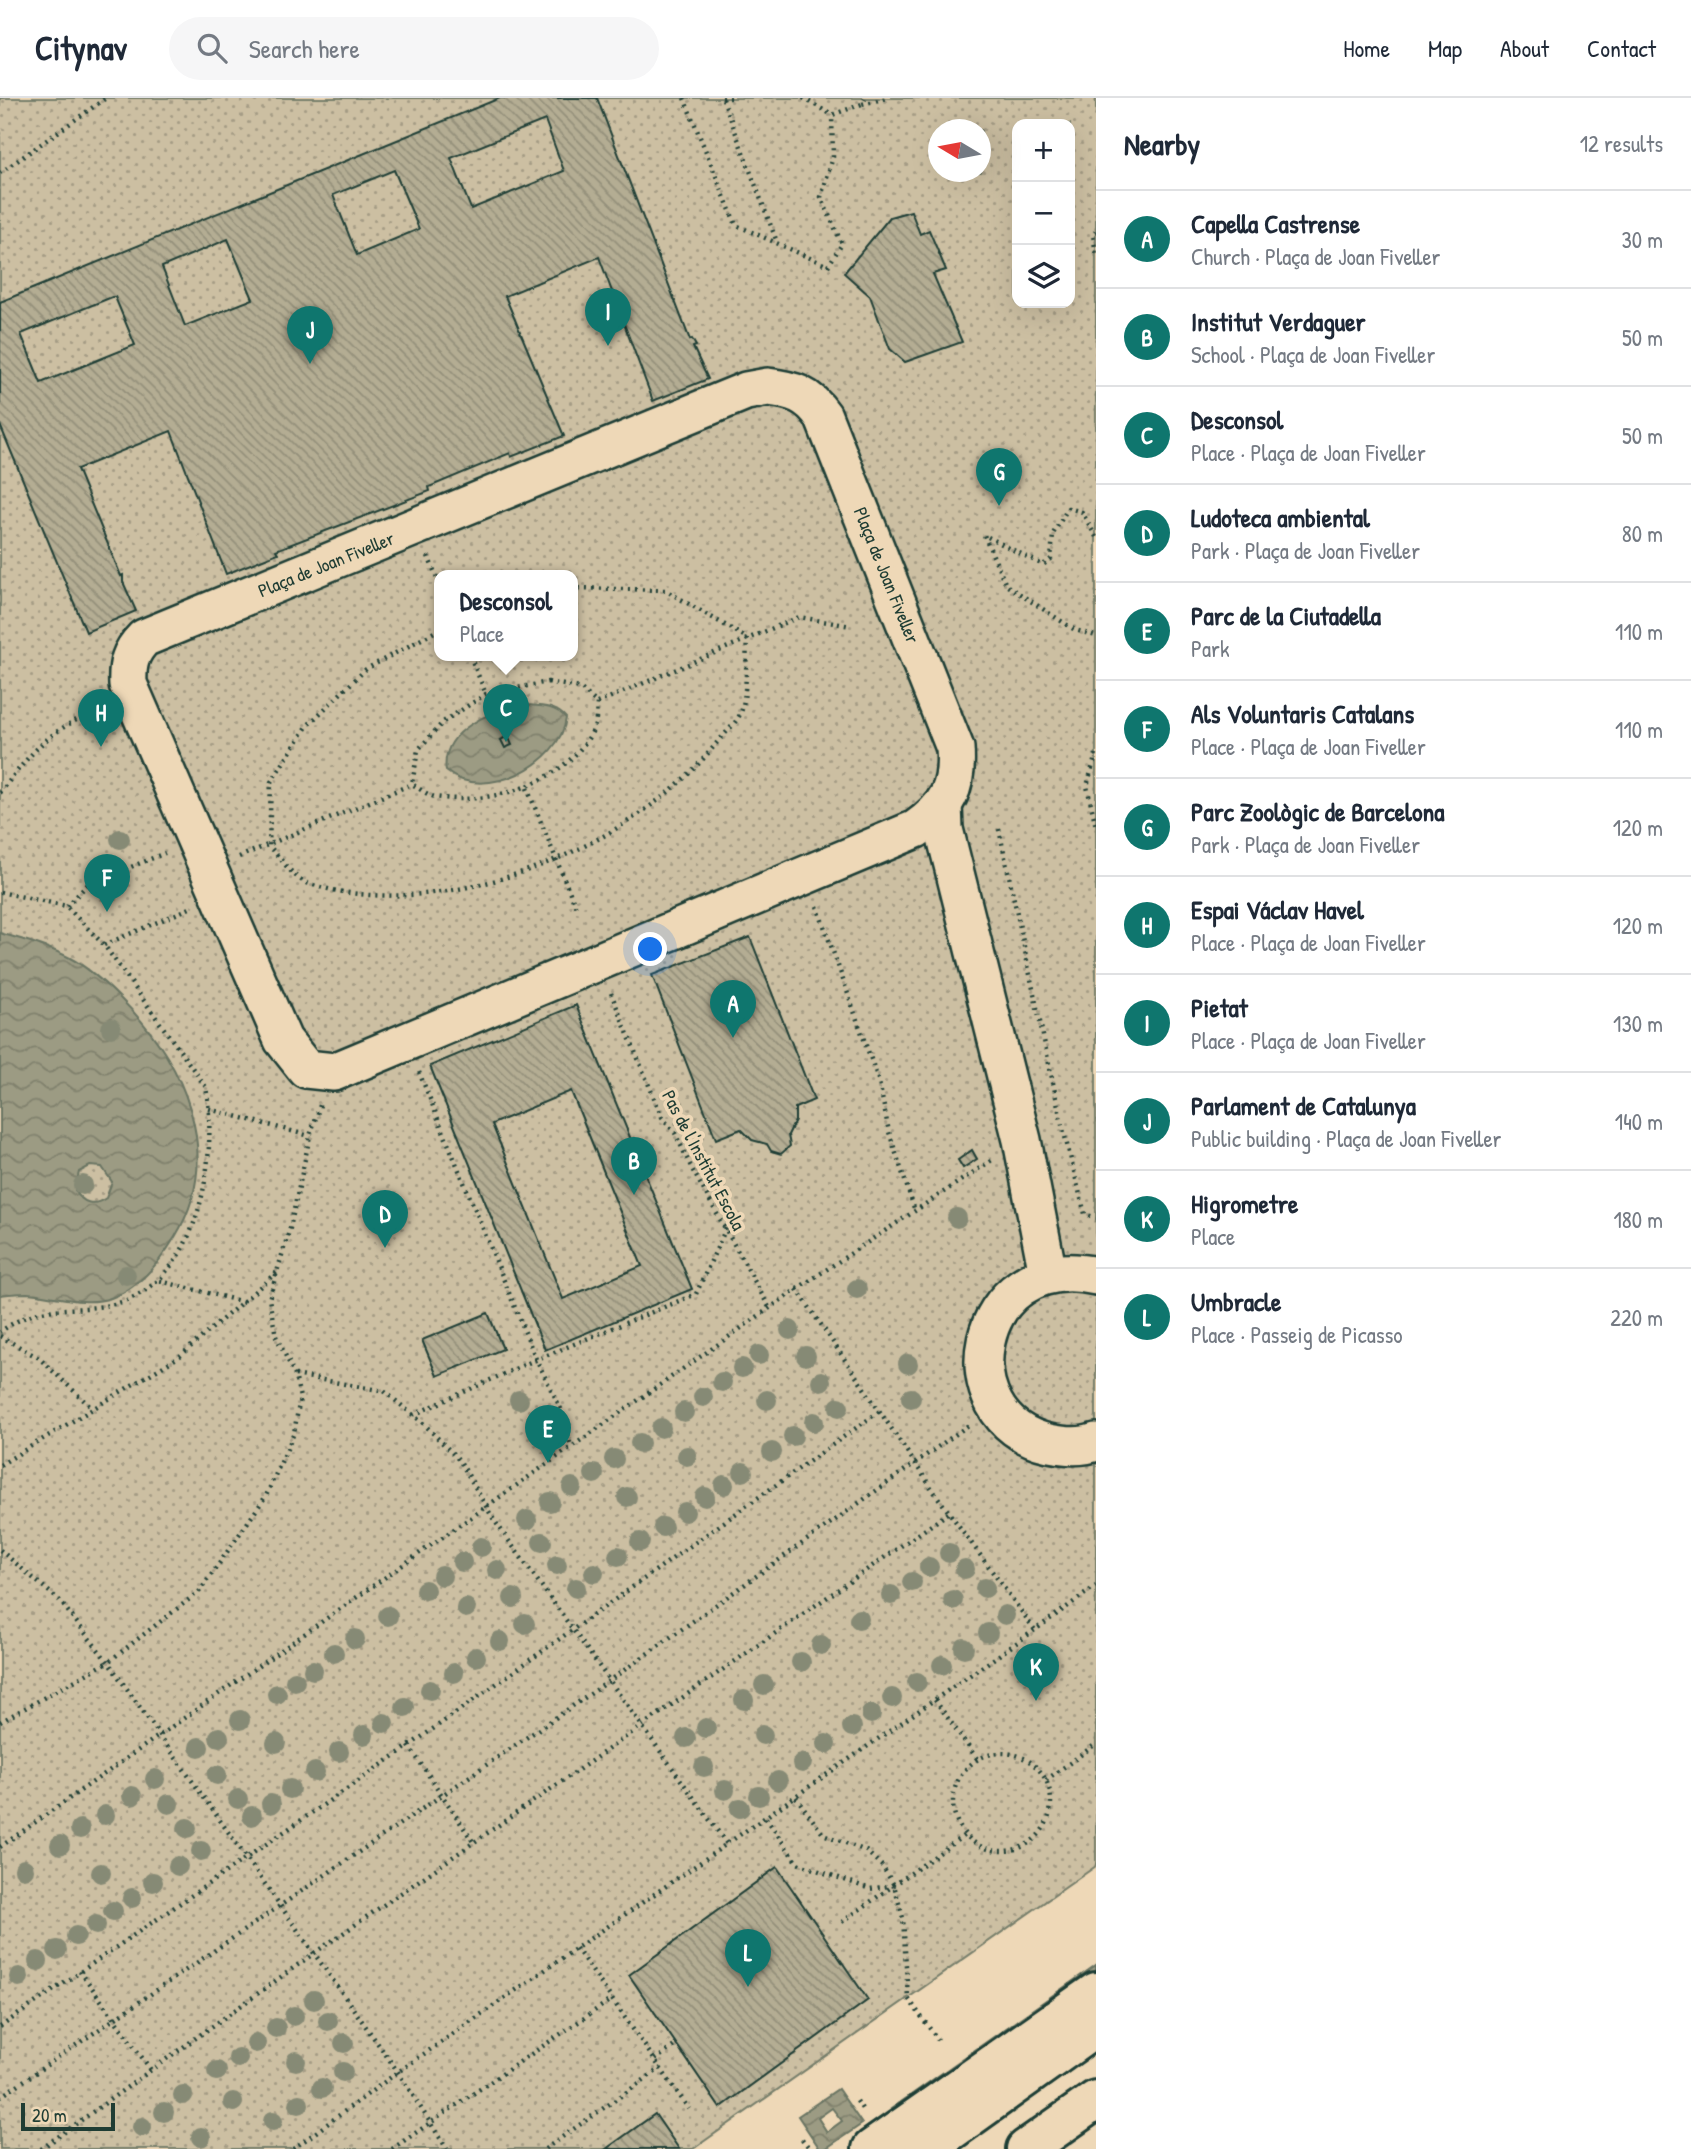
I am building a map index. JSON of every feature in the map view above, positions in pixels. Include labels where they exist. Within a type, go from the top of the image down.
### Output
[{"type":"street","name":"Plaça de Joan Fiveller","points":[[768,387],[792,390],[812,400],[824,416],[956,748],[957,772],[950,795],[943,805],[916,829],[334,1072],[306,1069],[282,1041],[128,684],[127,668],[133,649],[144,638],[746,391],[768,387]]},
{"type":"street","points":[[943,805],[944,829],[1022,1140],[1048,1274]]},
{"type":"street","points":[[1096,1276],[1075,1271],[1048,1274],[1023,1285],[1003,1303],[989,1327],[983,1354],[986,1381],[997,1406],[1015,1426],[1038,1440],[1065,1446],[1096,1442]]},
{"type":"street","points":[[872,2149],[1096,1992]]},
{"type":"street","points":[[925,2149],[1096,2026]]},
{"type":"street","points":[[1026,2149],[1096,2100]]},
{"type":"path","points":[[0,173],[106,98]]},
{"type":"path","points":[[684,98],[736,225],[828,266],[842,244],[821,197],[833,157],[832,115]]},
{"type":"path","points":[[734,98],[723,99],[778,244]]},
{"type":"path","points":[[803,98],[832,115]]},
{"type":"path","points":[[862,104],[865,98]]},
{"type":"path","points":[[832,115],[887,98]]},
{"type":"path","points":[[1096,231],[1093,235],[1096,254]]},
{"type":"path","points":[[1096,537],[1082,512],[1068,508],[1053,534],[1051,559],[1043,565],[984,535],[1006,585],[1075,630],[1096,636]]},
{"type":"path","points":[[578,588],[665,590],[747,638]]},
{"type":"path","points":[[597,703],[799,617],[851,626]]},
{"type":"path","points":[[434,632],[366,669],[308,725],[271,782],[269,846],[304,883],[386,897],[451,893],[558,860],[645,811],[695,771],[741,712],[747,638]]},
{"type":"path","points":[[472,661],[486,694]]},
{"type":"path","points":[[412,784],[418,750],[443,722],[486,694],[548,682],[580,688],[597,703]]},
{"type":"path","points":[[0,793],[46,738],[71,720],[134,697]]},
{"type":"path","points":[[412,784],[433,796],[487,798],[527,789],[578,752],[595,727],[597,703]]},
{"type":"path","points":[[1096,754],[1087,786],[1096,827]]},
{"type":"path","points":[[238,858],[412,784]]},
{"type":"path","points":[[527,789],[578,909]]},
{"type":"path","points":[[999,829],[1062,1125],[1085,1214],[1096,1218]]},
{"type":"path","points":[[66,906],[87,885],[173,849]]},
{"type":"path","points":[[803,876],[829,932],[879,1082],[889,1132],[915,1211]]},
{"type":"path","points":[[0,891],[66,906],[104,945],[206,1087],[209,1109],[200,1210],[179,1255],[160,1281],[118,1303],[53,1309],[17,1319],[0,1334],[39,1358],[93,1409]]},
{"type":"path","points":[[104,945],[197,905]]},
{"type":"path","name":"Pas de l'Institut Escola","points":[[606,983],[662,1117],[675,1133],[747,1271],[770,1309]]},
{"type":"path","points":[[406,1042],[536,1359],[561,1409],[571,1447]]},
{"type":"path","points":[[0,1722],[108,1662],[201,1591],[266,1496],[294,1433],[300,1398],[295,1375],[276,1336],[269,1299],[310,1136],[320,1110],[324,1086],[334,1072]]},
{"type":"path","points":[[209,1109],[310,1136]]},
{"type":"path","points":[[0,1847],[797,1289],[996,1157]]},
{"type":"path","points":[[413,1415],[536,1359],[696,1294],[726,1228]]},
{"type":"path","points":[[0,1465],[180,1356],[277,1272]]},
{"type":"path","points":[[160,1281],[244,1302]]},
{"type":"path","points":[[797,1289],[915,1464],[1035,1630]]},
{"type":"path","points":[[295,1375],[384,1391],[460,1461],[485,1506],[571,1630],[727,1844]]},
{"type":"path","points":[[0,2097],[610,1681],[997,1406]]},
{"type":"path","points":[[0,2027],[409,1745],[880,1411]]},
{"type":"path","points":[[41,2149],[313,1954],[644,1727],[950,1512]]},
{"type":"path","points":[[0,1550],[59,1600],[108,1662],[398,2072],[447,2149]]},
{"type":"path","points":[[293,2149],[398,2072],[1096,1586]]},
{"type":"path","points":[[935,1700],[978,1760]]},
{"type":"path","points":[[1046,1780],[1096,1744]]},
{"type":"path","points":[[409,1745],[474,1843]]},
{"type":"path","points":[[1008,1753],[1037,1767],[1046,1780],[1051,1796],[1051,1812],[1045,1827],[1034,1840],[1019,1848],[1003,1851],[987,1849],[966,1834],[955,1814],[953,1799],[965,1770],[978,1760],[1008,1753]]},
{"type":"path","points":[[796,1797],[823,1834],[866,1851],[883,1866],[894,1885],[903,1918],[908,1998],[939,2040]]},
{"type":"path","points":[[766,1818],[797,1863],[870,1889],[894,1885]]},
{"type":"path","points":[[842,1922],[966,1834]]},
{"type":"path","points":[[576,1948],[689,2109]]},
{"type":"path","points":[[80,1971],[151,2070]]},
{"type":"path","points":[[392,2149],[612,1999]]},
{"type":"path","points":[[655,2060],[677,2044]]},
{"type":"path","points":[[545,2149],[661,2068]]},
{"type":"path","points":[[802,2139],[810,2149]]},
{"type":"shaded area","points":[[0,98],[1096,98],[1096,1866],[693,2149],[0,2149]]},
{"type":"water","points":[[527,705],[553,709],[566,718],[561,735],[536,763],[518,774],[480,783],[462,780],[446,771],[446,756],[460,733],[485,717]]},
{"type":"water","points":[[0,933],[45,947],[77,962],[109,987],[143,1023],[179,1079],[197,1141],[197,1173],[190,1205],[175,1237],[156,1265],[131,1288],[111,1298],[90,1301],[27,1293],[0,1295]],"holes":[[[90,1166],[102,1167],[112,1182],[106,1198],[92,1203],[84,1201],[75,1190],[79,1172]]]},
{"type":"water","points":[[1096,1965],[1096,1976],[896,2116],[891,2109]]},
{"type":"water","points":[[838,2089],[862,2124],[825,2149],[820,2149],[798,2116]],"holes":[[[832,2108],[842,2121],[827,2132],[818,2118]]]},
{"type":"building","points":[[500,98],[597,98],[690,340],[692,339],[696,346],[693,347],[708,379],[653,401],[599,257],[505,296],[564,436],[511,457],[510,453],[429,487],[430,491],[276,550],[278,553],[226,574],[171,431],[77,469],[136,611],[86,632],[0,425],[0,302]],"holes":[[[545,120],[564,171],[471,209],[451,158]],[[394,170],[419,229],[357,255],[333,195]],[[228,239],[253,299],[185,326],[162,267]],[[115,297],[135,345],[41,383],[21,334]]]},
{"type":"building","points":[[911,211],[920,234],[929,230],[946,270],[933,274],[962,342],[905,362],[890,349],[870,296],[844,273],[890,217]]},
{"type":"building","points":[[508,736],[512,745],[505,748],[501,740]]},
{"type":"building","points":[[750,937],[814,1100],[795,1108],[795,1121],[788,1135],[790,1146],[781,1154],[771,1151],[767,1144],[752,1140],[741,1129],[716,1139],[652,975]]},
{"type":"building","points":[[576,1005],[692,1289],[545,1350],[430,1066]],"holes":[[[571,1091],[642,1266],[563,1299],[492,1124]]]},
{"type":"building","points":[[972,1150],[977,1159],[963,1168],[958,1160]]},
{"type":"building","points":[[488,1313],[503,1349],[437,1376],[422,1340]]},
{"type":"building","points":[[777,1867],[868,2000],[720,2108],[629,1975]]},
{"type":"building","points":[[655,2114],[679,2149],[606,2149]]},
{"type":"place","name":"Pietat","points":[[608,346]]},
{"type":"place","name":"Parlament de Catalunya","points":[[310,364]]},
{"type":"place","name":"Parc Zoològic de Barcelona","points":[[999,506]]},
{"type":"place","name":"Desconsol","points":[[506,742]]},
{"type":"place","name":"Espai Václav Havel","points":[[101,747]]},
{"type":"place","name":"Als Voluntaris Catalans","points":[[107,912]]},
{"type":"place","name":"Capella Castrense","points":[[733,1038]]},
{"type":"place","name":"Institut Verdaguer","points":[[634,1195]]},
{"type":"place","name":"Ludoteca ambiental","points":[[385,1248]]},
{"type":"place","name":"Parc de la Ciutadella","points":[[548,1463]]},
{"type":"place","name":"Higrometre","points":[[1036,1701]]},
{"type":"place","name":"Umbracle","points":[[748,1987]]}]
